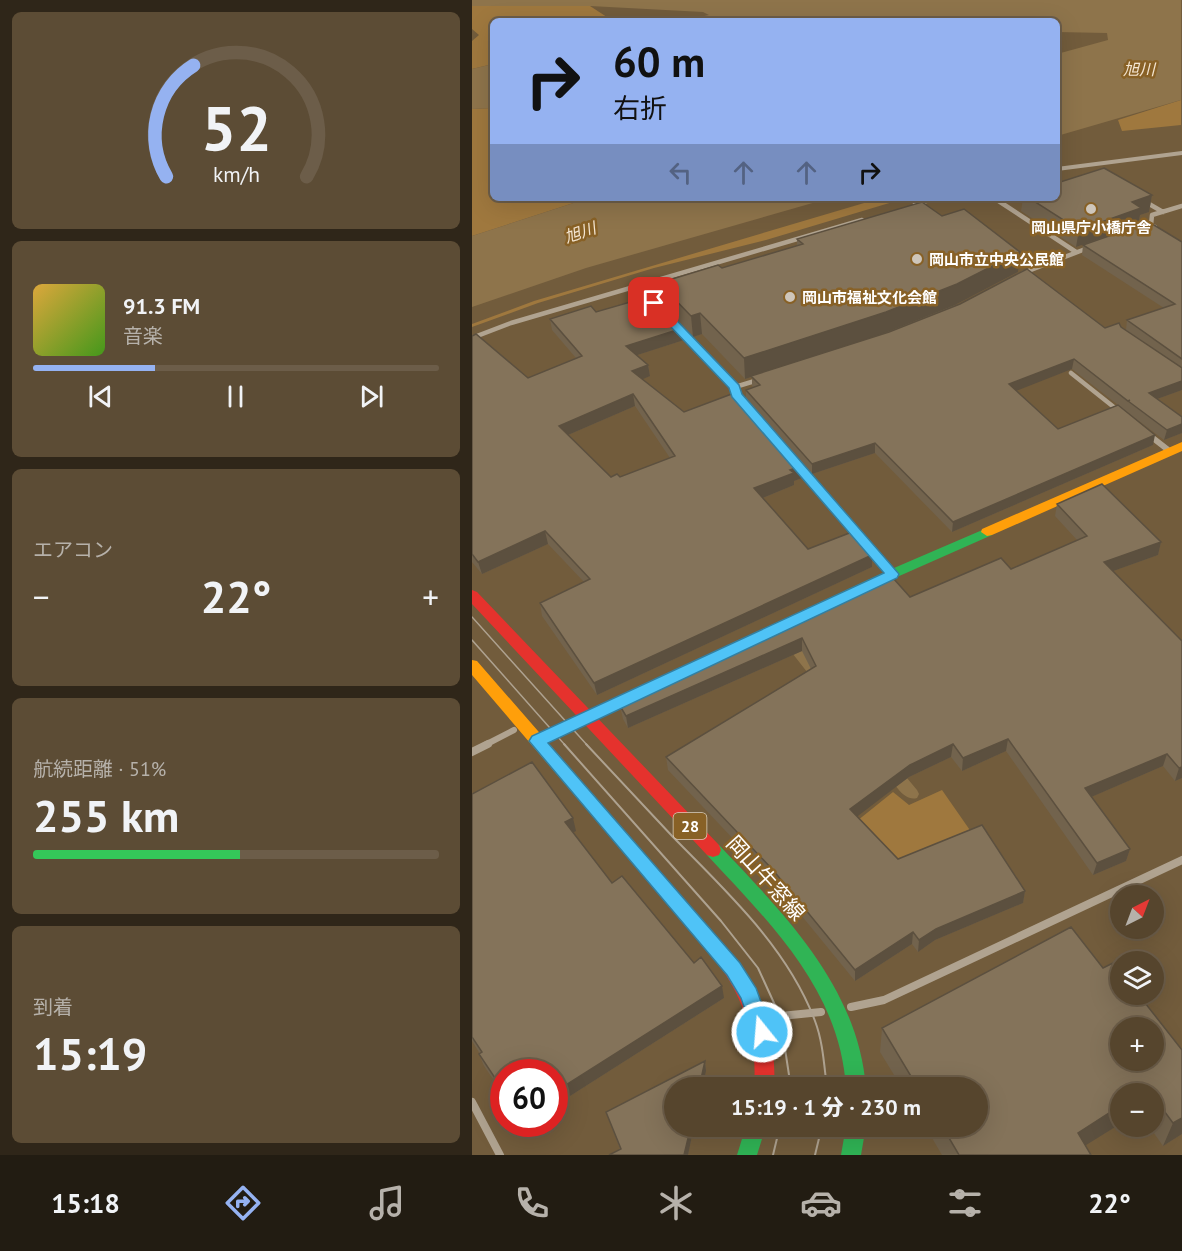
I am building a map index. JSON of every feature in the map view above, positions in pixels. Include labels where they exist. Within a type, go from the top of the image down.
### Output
[{"type":"main road","points":[[537,741],[892,574],[1175,448]]},
{"type":"main road","name":"岡山牛窓線","points":[[472,595],[757,897],[822,981],[853,1052],[855,1077]]},
{"type":"main road","points":[[472,665],[734,969],[749,994],[759,1019],[765,1046],[764,1077]]},
{"type":"main road","points":[[748,1155],[753,1137]]},
{"type":"main road","points":[[851,1155],[854,1137]]},
{"type":"street","points":[[1060,170],[1123,159],[1182,153]]},
{"type":"street","points":[[1081,166],[1091,171]]},
{"type":"street","points":[[1142,200],[1163,212]]},
{"type":"street","points":[[914,205],[927,201]]},
{"type":"street","points":[[999,201],[1076,252]]},
{"type":"street","points":[[1151,225],[1152,215],[1182,206]]},
{"type":"street","points":[[472,338],[511,323],[868,218]]},
{"type":"street","points":[[1140,229],[1151,225],[1158,229]]},
{"type":"street","points":[[1017,277],[1095,246]]},
{"type":"street","points":[[638,286],[654,303]]},
{"type":"street","points":[[670,320],[735,387],[736,395]]},
{"type":"street","points":[[1071,373],[1124,416]]},
{"type":"street","points":[[735,387],[766,377]]},
{"type":"street","points":[[1142,430],[1175,448]]},
{"type":"street","points":[[791,458],[892,574]]},
{"type":"street","points":[[472,752],[524,725]]},
{"type":"street","points":[[759,1019],[836,1010],[884,1000],[1182,860]]},
{"type":"street","points":[[472,1102],[500,1155]]},
{"type":"shaded area","points":[[472,6],[590,6],[608,18],[490,18],[490,65],[472,69],[472,41],[479,35],[472,29]]},
{"type":"shaded area","points":[[1181,100],[1181,125],[1122,131],[1118,120]]},
{"type":"shaded area","points":[[490,108],[490,201],[580,201],[472,236],[472,109]]},
{"type":"shaded area","points":[[871,201],[896,201],[766,240],[654,268],[538,303],[472,327],[472,324],[534,301]]},
{"type":"shaded area","points":[[942,790],[974,836],[898,864],[857,821],[893,792],[909,805]]},
{"type":"water","name":"旭川","points":[[472,0],[1181,0],[1181,100],[1060,135],[1060,53],[1108,40],[1107,33],[1060,32],[1060,18],[694,18],[709,15],[703,12],[590,6],[472,6]]},
{"type":"water","points":[[490,65],[490,108],[472,109],[472,69]]},
{"type":"water","name":"旭川","points":[[580,201],[820,201],[586,268],[472,307],[472,236]]},
{"type":"building","name":"岡山県庁小橋庁舎","points":[[1104,168],[1152,195],[1132,202],[1141,208],[1079,230],[1034,201],[1060,201],[1060,182]]},
{"type":"building","name":"岡山市福祉文化会館","points":[[922,202],[942,216],[964,209],[1020,252],[957,284],[886,312],[744,358],[700,313],[691,316],[659,283],[718,265],[722,268],[803,244],[797,239]]},
{"type":"building","points":[[1149,222],[1182,242],[1182,359],[1127,320],[1175,304],[1083,245]]},
{"type":"building","points":[[1027,269],[1105,328],[1119,323],[1121,327],[1182,368],[1182,381],[1149,393],[1182,417],[1182,424],[1167,430],[1074,359],[1009,384],[1058,429],[1118,405],[1155,435],[953,522],[875,443],[812,464],[746,390],[760,385],[751,376],[889,332],[960,304]]},
{"type":"building","points":[[651,296],[683,328],[626,346],[648,365],[632,371],[684,412],[737,392],[801,466],[790,470],[794,473],[754,488],[808,549],[852,532],[872,555],[594,683],[540,603],[590,579],[545,531],[478,562],[472,554],[472,336],[476,334],[528,378],[582,356],[550,319],[591,306],[596,312]],"holes":[[[633,394],[675,456],[620,477],[617,474],[611,477],[559,426]]]},
{"type":"building","points":[[1102,484],[1161,542],[1104,562],[1182,641],[1182,767],[1179,768],[1167,754],[1085,788],[1130,849],[1097,863],[1008,739],[963,758],[953,744],[910,765],[850,809],[898,859],[982,825],[1025,891],[936,929],[919,940],[913,932],[855,970],[773,870],[666,757],[816,666],[802,638],[626,716],[620,706],[893,578],[910,597],[1001,558],[1011,569],[1087,536],[1057,504]]},
{"type":"building","points":[[532,762],[573,818],[565,822],[612,883],[622,876],[694,963],[701,957],[722,986],[568,1084],[568,1059],[490,1059],[490,1070],[479,1054],[482,1052],[472,1037],[472,794]]},
{"type":"building","points":[[1071,927],[1103,968],[1110,964],[1110,1005],[1147,1005],[1156,1017],[1110,1017],[1110,1071],[1164,1071],[1164,1027],[1182,1050],[1182,1118],[1173,1123],[1164,1111],[1164,1083],[1110,1083],[1110,1112],[1078,1133],[1091,1155],[959,1155],[948,1137],[988,1137],[988,1077],[911,1077],[882,1028]]},
{"type":"building","points":[[705,1061],[701,1077],[674,1077]]},
{"type":"building","points":[[664,1082],[664,1137],[688,1137],[684,1155],[609,1155],[621,1149],[606,1112]]},
{"type":"waterway","points":[[789,641],[820,679]]},
{"type":"waterway","points":[[892,770],[912,794]]},
{"type":"tram line","points":[[472,617],[587,745]]},
{"type":"tram line","points":[[472,640],[565,745]]},
{"type":"tram line","points":[[564,744],[721,921],[758,968],[780,1016],[789,1077]]},
{"type":"tram line","points":[[586,744],[734,900],[772,945],[789,969],[815,1021],[822,1045],[826,1077]]},
{"type":"tram line","points":[[773,1155],[777,1137]]},
{"type":"tram line","points":[[815,1155],[819,1137]]},
{"type":"traffic: fast","points":[[537,741],[892,574],[987,532]]},
{"type":"traffic: fast","points":[[713,850],[776,918],[814,968],[843,1023],[853,1056],[855,1077]]},
{"type":"traffic: fast","points":[[747,1155],[753,1137]]},
{"type":"traffic: fast","points":[[851,1155],[854,1137]]},
{"type":"traffic: slow","points":[[987,532],[1182,446]]},
{"type":"traffic: slow","points":[[472,665],[653,875]]},
{"type":"traffic: jam","points":[[472,595],[713,850]]},
{"type":"traffic: jam","points":[[653,875],[734,969],[742,983],[760,1026],[765,1056],[765,1077]]},
{"type":"place","name":"岡山県庁小橋庁舎","points":[[1091,209]]},
{"type":"place","name":"岡山市立中央公民館","points":[[917,259]]},
{"type":"place","name":"岡山市福祉文化会館","points":[[790,297]]},
{"type":"route","points":[[654,303],[735,387],[736,395],[892,574],[537,741],[734,969],[749,994],[762,1032]]}]
